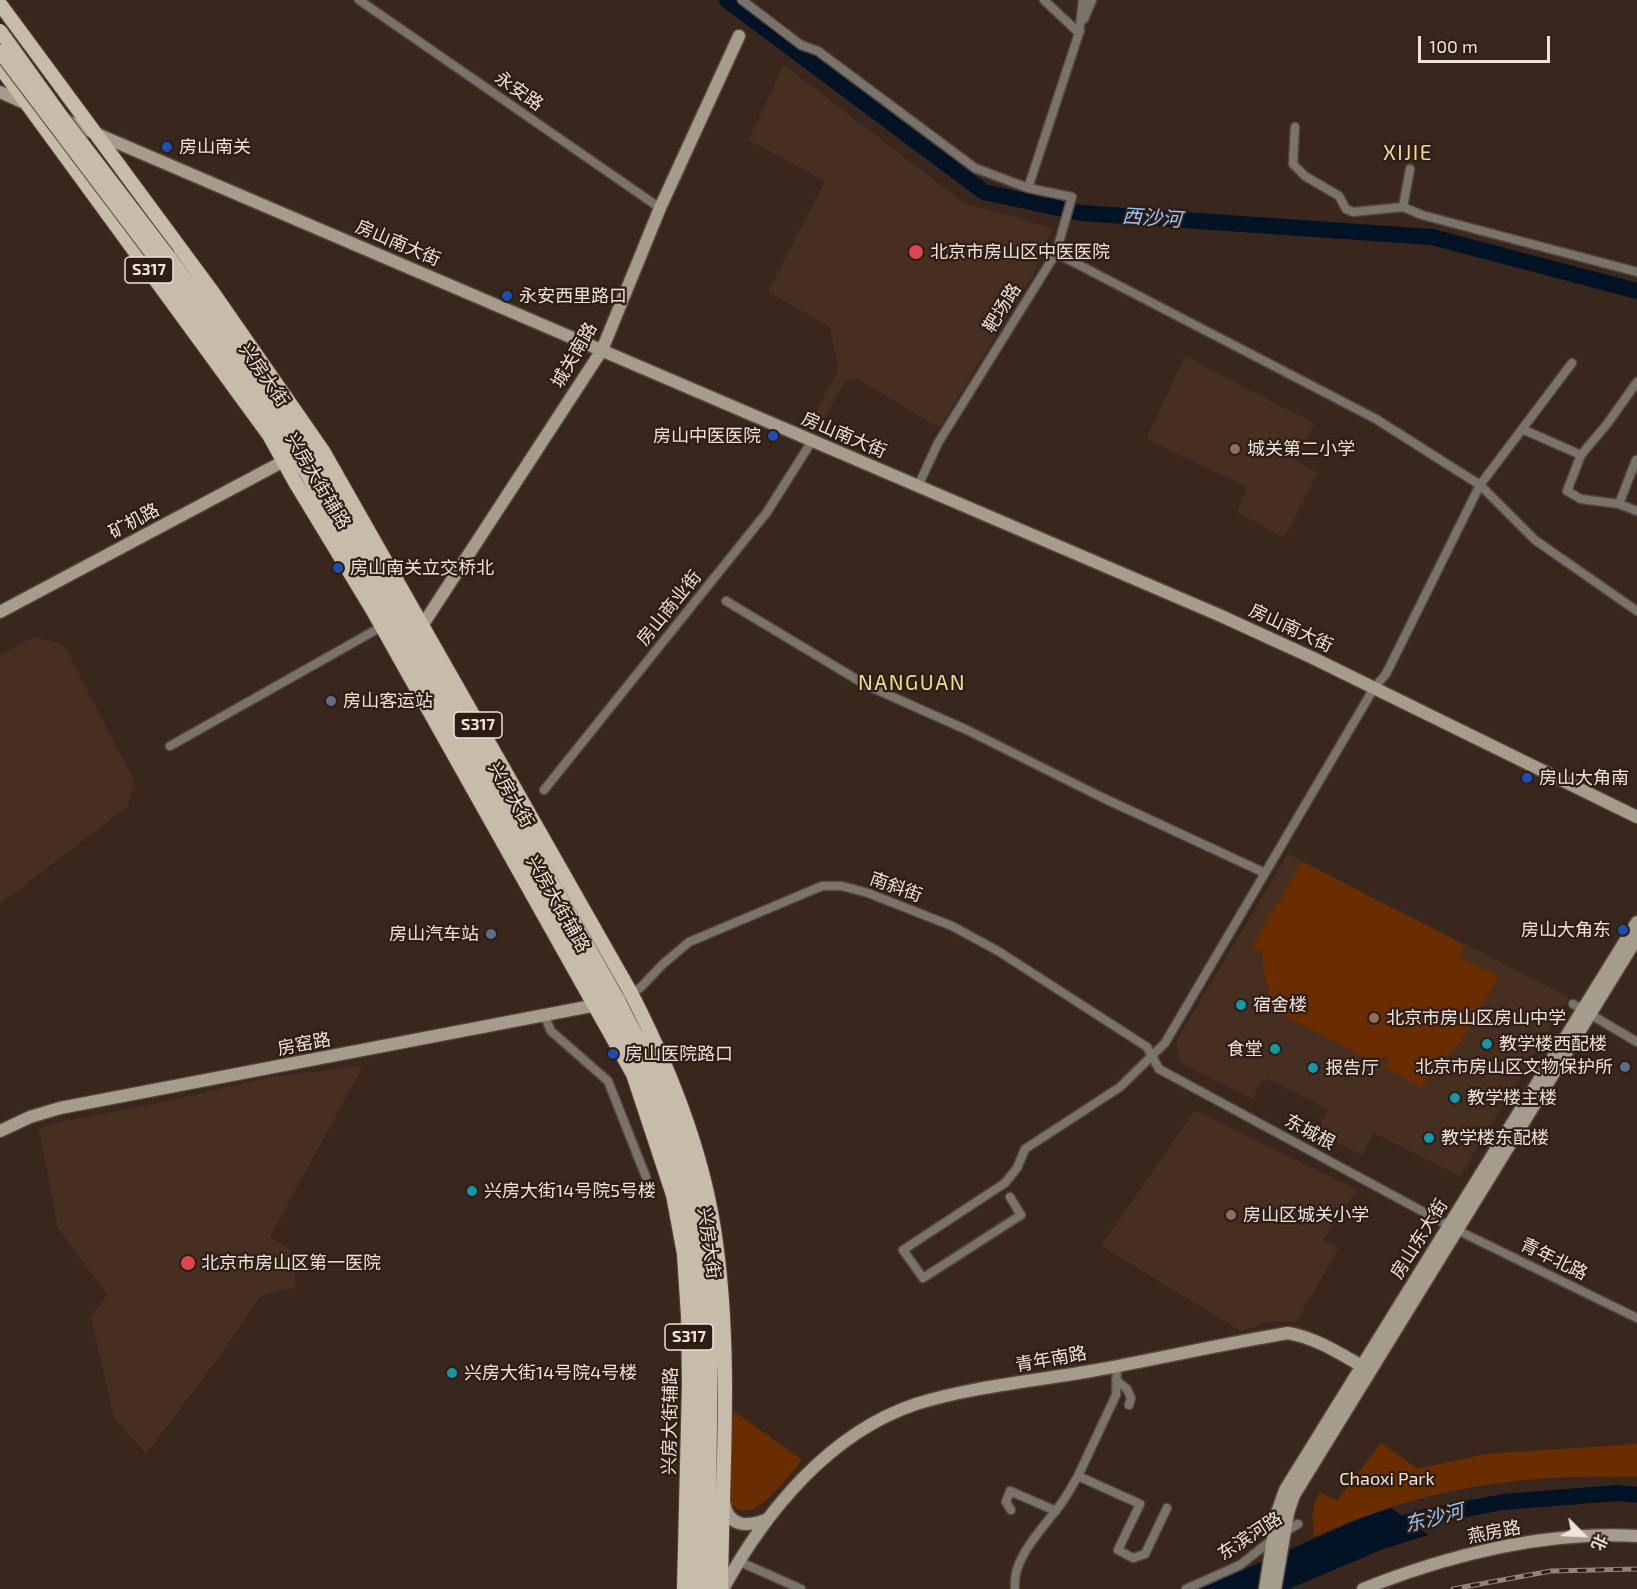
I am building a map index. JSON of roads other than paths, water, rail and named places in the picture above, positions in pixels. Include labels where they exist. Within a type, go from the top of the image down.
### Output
[{"type":"main road","name":"兴房大街","points":[[0,4],[214,294],[323,452],[423,625],[613,1000],[641,1068],[682,1152],[693,1189],[705,1252],[711,1338],[708,1589]]},
{"type":"main road","name":"兴房大街","points":[[0,31],[261,400],[338,527],[541,884],[613,1000],[649,1028],[669,1077],[702,1177],[716,1241],[724,1321],[726,1390],[722,1589]]},
{"type":"main road","name":"城关南路","points":[[414,638],[602,350],[660,208],[738,36]]},
{"type":"main road","name":"兴房大街","points":[[0,52],[162,258],[225,330],[271,393],[314,460],[613,1000]]},
{"type":"main road","name":"S317","points":[[0,67],[28,104]]},
{"type":"main road","name":"房山南大街","points":[[0,92],[1219,615],[1374,688],[1637,818]]},
{"type":"main road","name":"兴房大街辅路","points":[[28,104],[269,435],[295,482],[342,556],[510,856],[539,903],[613,1000],[633,1074],[673,1195],[684,1254],[689,1384],[684,1589]]},
{"type":"main road","name":"兴房大街","points":[[214,294],[225,330]]},
{"type":"main road","points":[[269,435],[306,472]]},
{"type":"main road","name":"矿机路","points":[[0,612],[284,461]]},
{"type":"main road","points":[[338,527],[342,556]]},
{"type":"main road","points":[[539,903],[541,884]]},
{"type":"main road","name":"房山东大街","points":[[1265,1589],[1277,1543],[1294,1495],[1366,1368],[1453,1228],[1582,1009],[1637,922]]},
{"type":"main road","name":"房山东大街","points":[[1582,1009],[1637,938]]},
{"type":"main road","name":"房窑路","points":[[0,1131],[30,1117],[60,1108],[613,1000]]},
{"type":"main road","points":[[639,1092],[660,1106],[669,1077]]},
{"type":"main road","name":"兴房大街","points":[[660,1106],[682,1189],[694,1251],[700,1317],[696,1589]]},
{"type":"main road","points":[[682,1152],[702,1177]]},
{"type":"main road","name":"青年南路","points":[[722,1589],[758,1531],[811,1471],[856,1434],[913,1405],[941,1397],[1288,1333],[1310,1339],[1366,1368]]},
{"type":"main road","points":[[711,1338],[726,1390]]},
{"type":"main road","points":[[723,1497],[728,1515],[738,1523],[749,1525],[769,1518]]},
{"type":"main road","name":"燕房路","points":[[1363,1589],[1419,1568],[1488,1551],[1547,1540],[1637,1536]]},
{"type":"main road","name":"房山东大街","points":[[1275,1589],[1277,1543]]},
{"type":"main road","points":[[684,1570],[696,1547]]},
{"type":"street","name":"永安路","points":[[359,0],[660,208]]},
{"type":"street","name":"靶场路","points":[[742,0],[801,45],[818,51],[975,168],[1028,188],[1072,196],[1056,253],[938,443],[918,486]]},
{"type":"street","points":[[1044,0],[1079,33]]},
{"type":"street","points":[[1079,33],[1083,0]]},
{"type":"street","points":[[1028,188],[1092,0]]},
{"type":"street","points":[[1295,127],[1293,164],[1305,176],[1339,196],[1346,209],[1353,212],[1403,207],[1422,215],[1637,272]]},
{"type":"street","points":[[1403,207],[1410,169]]},
{"type":"street","points":[[1056,253],[1376,419],[1480,485],[1535,540],[1637,611]]},
{"type":"street","points":[[1010,1197],[1021,1215],[923,1278],[903,1250],[1005,1183],[1017,1168],[1025,1149],[1120,1087],[1165,1043],[1374,688],[1386,674],[1480,485],[1572,363]]},
{"type":"street","points":[[1637,382],[1607,424],[1581,454],[1567,491],[1581,499],[1619,504],[1637,511]]},
{"type":"street","points":[[1522,429],[1581,454]]},
{"type":"street","name":"房山商业街","points":[[544,790],[767,512],[812,441]]},
{"type":"street","points":[[1619,504],[1636,460]]},
{"type":"street","points":[[726,601],[866,685],[967,730],[1099,796],[1265,873]]},
{"type":"street","points":[[170,746],[381,627]]},
{"type":"street","name":"南斜街","points":[[613,1000],[640,988],[689,942],[822,886],[842,886],[868,893],[952,926],[998,951],[1147,1047],[1152,1057]]},
{"type":"street","points":[[1582,1009],[1637,1042]]},
{"type":"street","points":[[544,1015],[551,1031],[608,1081],[646,1177]]},
{"type":"street","name":"东城根","points":[[1152,1057],[1159,1069],[1453,1228]]},
{"type":"street","name":"青年北路","points":[[1453,1228],[1637,1318]]},
{"type":"street","points":[[1016,1587],[1014,1575],[1020,1561],[1078,1476],[1116,1395],[1117,1366]]},
{"type":"street","points":[[1116,1380],[1127,1389],[1131,1398],[1129,1405]]},
{"type":"street","points":[[1078,1476],[1140,1504],[1118,1550],[1133,1558],[1145,1554],[1167,1508]]},
{"type":"street","points":[[1011,1510],[1006,1503],[1010,1491],[1056,1510]]},
{"type":"street","name":"东滨河路","points":[[1186,1589],[1240,1565],[1277,1543],[1298,1524]]},
{"type":"street","points":[[738,1561],[801,1589]]},
{"type":"water","points":[[1391,1508],[1428,1535],[1383,1549],[1289,1589],[1200,1589],[1359,1519]]},
{"type":"waterway","name":"西沙河","points":[[727,0],[984,192],[1081,213],[1432,237],[1637,291]]},
{"type":"waterway","name":"东沙河","points":[[1389,1527],[1430,1516],[1503,1502],[1618,1493],[1637,1495]]},
{"type":"railway","points":[[1453,1589],[1551,1571],[1637,1569]]},
{"type":"place","name":"房山南关","points":[[167,147]]},
{"type":"place","name":"北京市房山区中医医院","points":[[916,252]]},
{"type":"place","name":"永安西里路口","points":[[507,296]]},
{"type":"place","name":"房山中医医院","points":[[773,436]]},
{"type":"place","name":"城关第二小学","points":[[1235,449]]},
{"type":"place","name":"房山南关立交桥北","points":[[338,568]]},
{"type":"place","name":"房山客运站","points":[[331,701]]},
{"type":"place","name":"房山大角南","points":[[1527,778]]},
{"type":"place","name":"房山大角东","points":[[1623,930]]},
{"type":"place","name":"房山汽车站","points":[[491,934]]},
{"type":"place","name":"宿舍楼","points":[[1241,1005]]},
{"type":"place","name":"北京市房山区房山中学","points":[[1374,1018]]},
{"type":"place","name":"教学楼西配楼","points":[[1487,1044]]},
{"type":"place","name":"食堂","points":[[1275,1049]]},
{"type":"place","name":"房山医院路口","points":[[613,1054]]},
{"type":"place","name":"北京市房山区文物保护所","points":[[1625,1067]]},
{"type":"place","name":"报告厅","points":[[1313,1068]]},
{"type":"place","name":"教学楼主楼","points":[[1455,1098]]},
{"type":"place","name":"教学楼东配楼","points":[[1429,1138]]},
{"type":"place","name":"兴房大街14号院5号楼","points":[[472,1191]]},
{"type":"place","name":"房山区城关小学","points":[[1231,1215]]},
{"type":"place","name":"北京市房山区第一医院","points":[[188,1263]]},
{"type":"place","name":"兴房大街14号院4号楼","points":[[452,1373]]},
{"type":"district","name":"XIJIE","points":[[1408,153]]},
{"type":"district","name":"NANGUAN","points":[[912,683]]},
{"type":"park label","name":"Chaoxi Park","points":[[1387,1479]]}]
